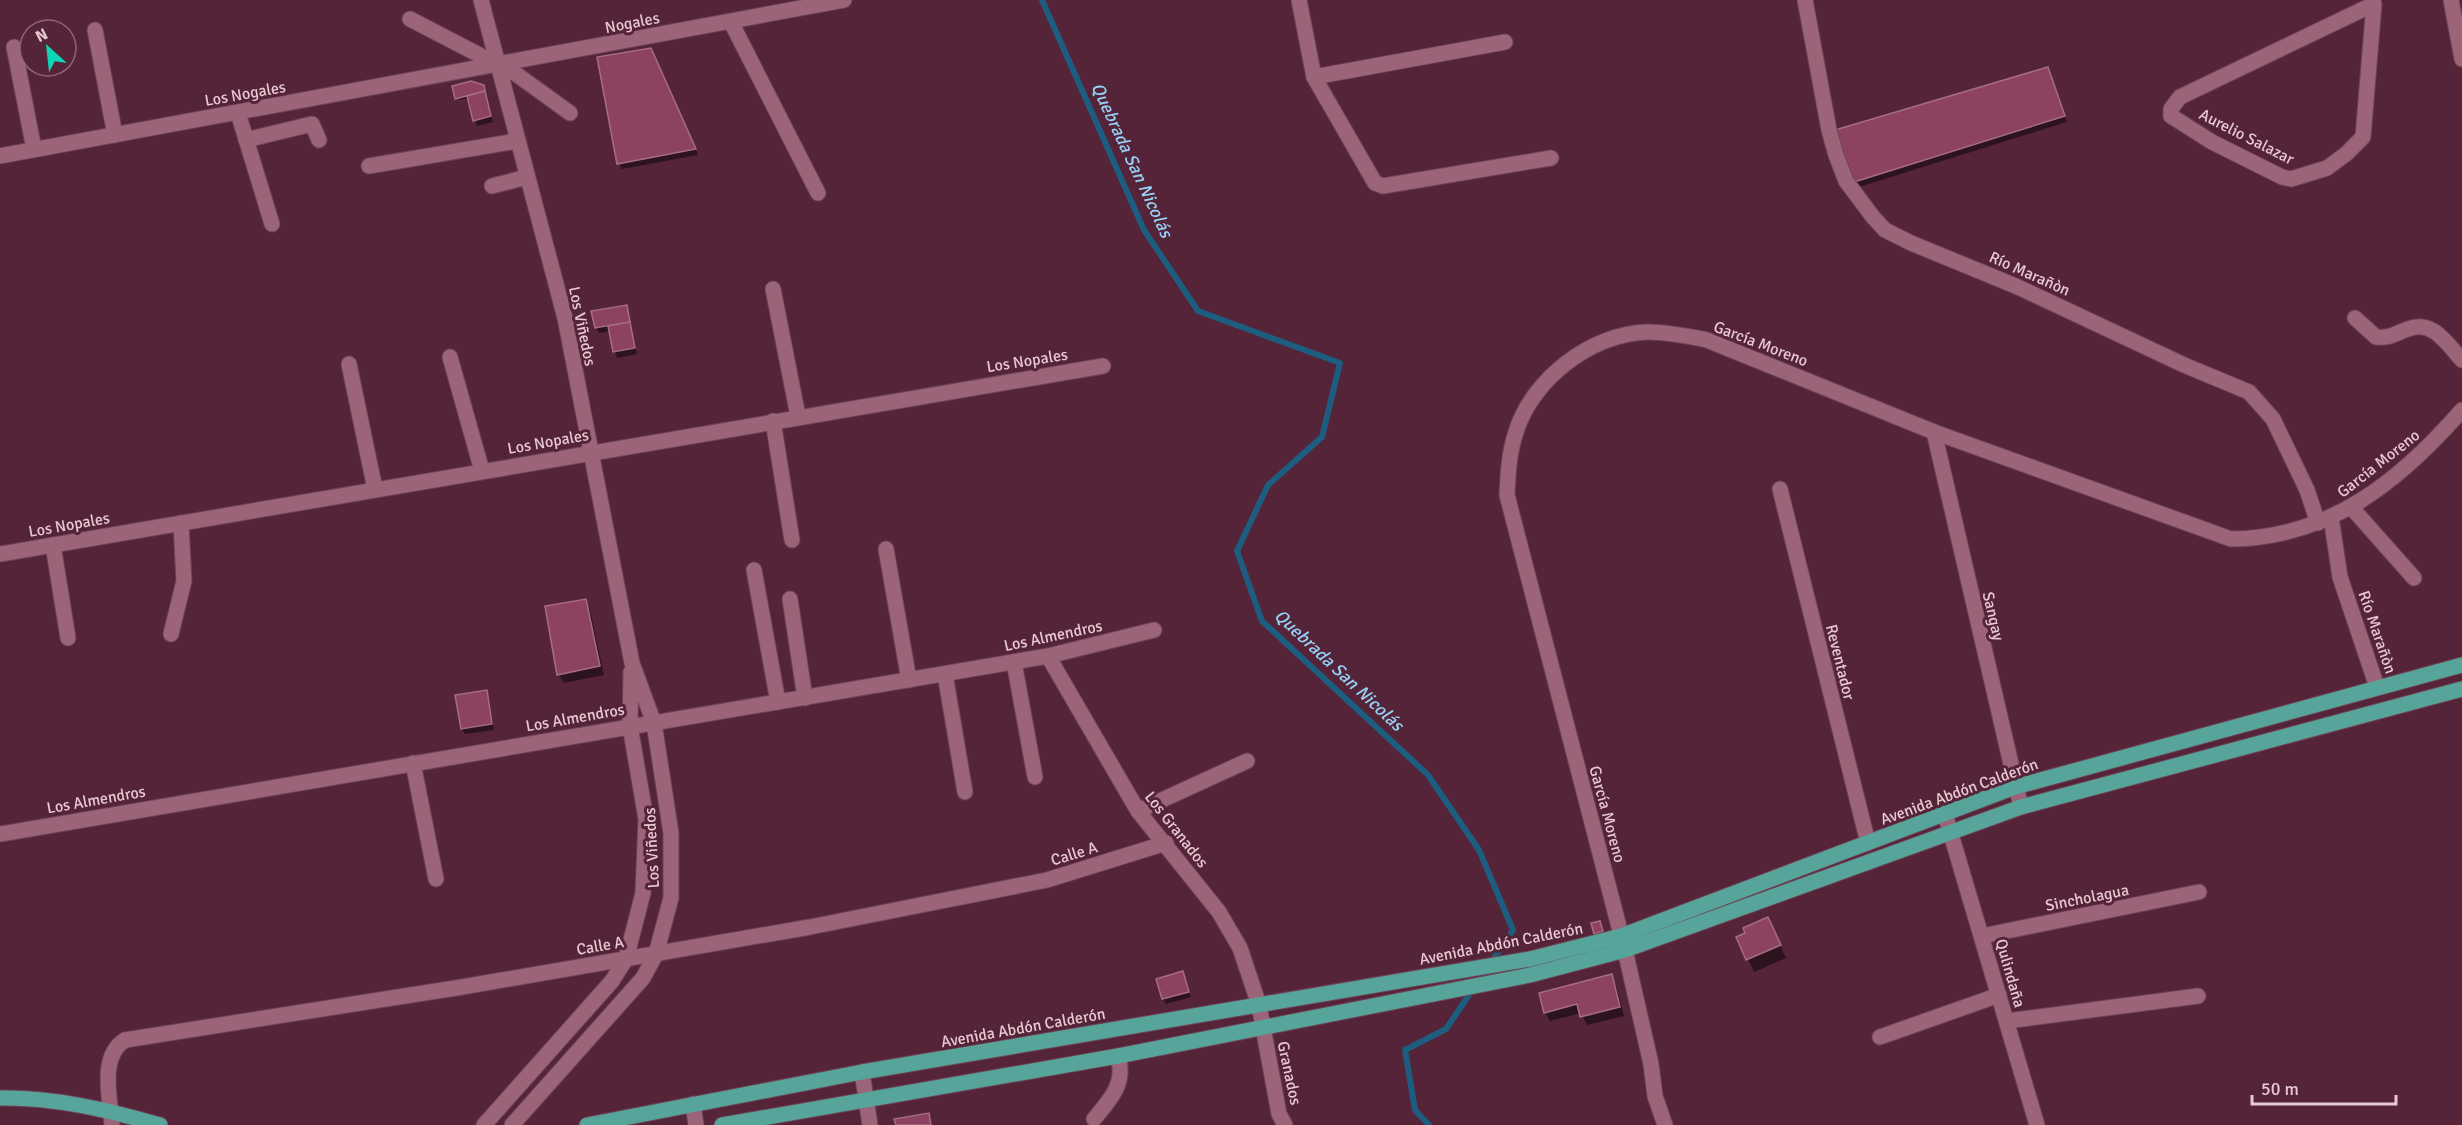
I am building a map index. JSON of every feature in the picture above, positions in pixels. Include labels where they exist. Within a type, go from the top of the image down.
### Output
[{"type":"main road","name":"Avenida Abdón Calderón","points":[[587,1125],[862,1072],[1623,943],[1868,843],[2015,787],[2462,665]]},
{"type":"main road","name":"Avenida Abdón Calderón","points":[[722,1125],[1118,1056],[1530,975],[2021,807],[2462,689]]},
{"type":"main road","points":[[0,1098],[28,1097],[112,1118],[160,1125]]},
{"type":"street","name":"Los Viñedos","points":[[481,0],[496,66],[566,318],[589,453],[632,663],[654,723],[671,833],[671,898],[656,954],[643,978],[512,1125]]},
{"type":"street","name":"Nogales","points":[[496,66],[844,0]]},
{"type":"street","points":[[1299,0],[1314,77],[1375,183],[1383,186],[1551,158]]},
{"type":"street","name":"Río Marañòn","points":[[1805,0],[1828,130],[1836,155],[1846,181],[1885,230],[1911,243],[2018,286],[2184,365],[2249,392],[2273,420],[2307,490],[2325,520],[2340,577],[2378,687]]},
{"type":"street","points":[[2451,0],[2462,59]]},
{"type":"street","name":"Aurelio Salazar","points":[[2377,2],[2363,136],[2346,154],[2326,168],[2291,180],[2282,177],[2212,142],[2171,116],[2171,109],[2180,97],[2377,2]]},
{"type":"street","points":[[410,19],[496,66],[516,74],[570,113]]},
{"type":"street","points":[[731,22],[818,193]]},
{"type":"street","points":[[95,30],[115,135]]},
{"type":"street","points":[[1314,77],[1505,42]]},
{"type":"street","points":[[14,47],[34,149]]},
{"type":"street","name":"Los Nogales","points":[[0,156],[496,66]]},
{"type":"street","points":[[238,113],[272,224]]},
{"type":"street","points":[[246,140],[312,124],[319,140]]},
{"type":"street","points":[[369,166],[517,141]]},
{"type":"street","points":[[492,186],[527,177]]},
{"type":"street","points":[[773,289],[798,416]]},
{"type":"street","points":[[2355,318],[2376,337],[2391,338],[2408,328],[2422,325],[2436,331],[2462,360]]},
{"type":"street","name":"García Moreno","points":[[1665,1125],[1655,1096],[1651,1064],[1623,943],[1507,495],[1509,457],[1516,431],[1533,398],[1545,381],[1600,344],[1625,335],[1673,333],[1707,340],[1934,432],[2231,539],[2255,539],[2325,520],[2352,508],[2428,450],[2462,410]]},
{"type":"street","points":[[450,357],[482,471]]},
{"type":"street","points":[[349,364],[375,489]]},
{"type":"street","name":"Los Nopales","points":[[0,554],[798,416],[1103,366]]},
{"type":"street","points":[[773,421],[792,540]]},
{"type":"street","name":"Sangay","points":[[1934,432],[2021,807]]},
{"type":"street","name":"Reventador","points":[[1780,489],[1868,843]]},
{"type":"street","points":[[2352,508],[2414,578]]},
{"type":"street","points":[[171,634],[184,581],[181,523]]},
{"type":"street","points":[[54,545],[68,638]]},
{"type":"street","points":[[886,549],[909,680]]},
{"type":"street","points":[[754,570],[778,702]]},
{"type":"street","points":[[790,599],[805,698]]},
{"type":"street","name":"Los Almendros","points":[[0,834],[1048,656],[1154,630]]},
{"type":"street","name":"Los Granados","points":[[1048,656],[1138,810],[1220,912],[1240,948],[1259,1005],[1262,1028]]},
{"type":"street","points":[[1014,662],[1035,777]]},
{"type":"street","name":"Los Viñedos","points":[[484,1125],[612,981],[626,958],[643,893],[646,819],[630,726],[632,663]]},
{"type":"street","points":[[945,674],[965,792]]},
{"type":"street","points":[[1138,810],[1247,761]]},
{"type":"street","points":[[413,763],[436,879]]},
{"type":"street","name":"Qulindaña","points":[[1945,814],[2037,1125]]},
{"type":"street","name":"Calle A","points":[[112,1118],[108,1061],[114,1047],[125,1040],[656,954],[1047,880],[1166,843]]},
{"type":"street","name":"Sincholagua","points":[[1982,936],[2199,892]]},
{"type":"street","points":[[1880,1037],[1999,995]]},
{"type":"street","points":[[2007,1022],[2198,996]]},
{"type":"street","name":"Granados","points":[[1262,1028],[1279,1114],[1285,1125]]},
{"type":"street","points":[[1094,1119],[1119,1086],[1122,1069],[1118,1056]]},
{"type":"street","points":[[862,1072],[870,1125]]},
{"type":"street","points":[[693,1104],[696,1125]]},
{"type":"building","points":[[651,48],[696,149],[617,164],[597,57]]},
{"type":"building","points":[[2048,67],[2065,116],[1851,183],[1835,130]]},
{"type":"building","points":[[471,81],[484,85],[485,91],[455,99],[452,86]]},
{"type":"building","points":[[485,91],[491,116],[473,121],[467,96]]},
{"type":"building","points":[[627,305],[630,322],[595,328],[591,311]]},
{"type":"building","points":[[630,322],[635,348],[613,352],[608,326]]},
{"type":"building","points":[[586,599],[600,666],[557,675],[545,606]]},
{"type":"building","points":[[487,690],[492,724],[461,729],[455,695]]},
{"type":"building","points":[[1768,917],[1781,945],[1746,960],[1736,937],[1745,933],[1743,928]]},
{"type":"building","points":[[1600,921],[1603,931],[1594,934],[1591,923]]},
{"type":"building","points":[[1183,971],[1189,992],[1162,999],[1156,979]]},
{"type":"building","points":[[1612,974],[1620,1007],[1580,1017],[1577,1004],[1544,1013],[1539,993]]},
{"type":"building","points":[[929,1113],[931,1125],[896,1125],[894,1119]]},
{"type":"waterway","name":"Quebrada San Nicolás","points":[[1042,0],[1144,230],[1198,311],[1340,363],[1322,437],[1268,485],[1237,551],[1262,621],[1428,775],[1479,850],[1513,930],[1446,1029],[1405,1050],[1415,1110],[1429,1125]]}]
